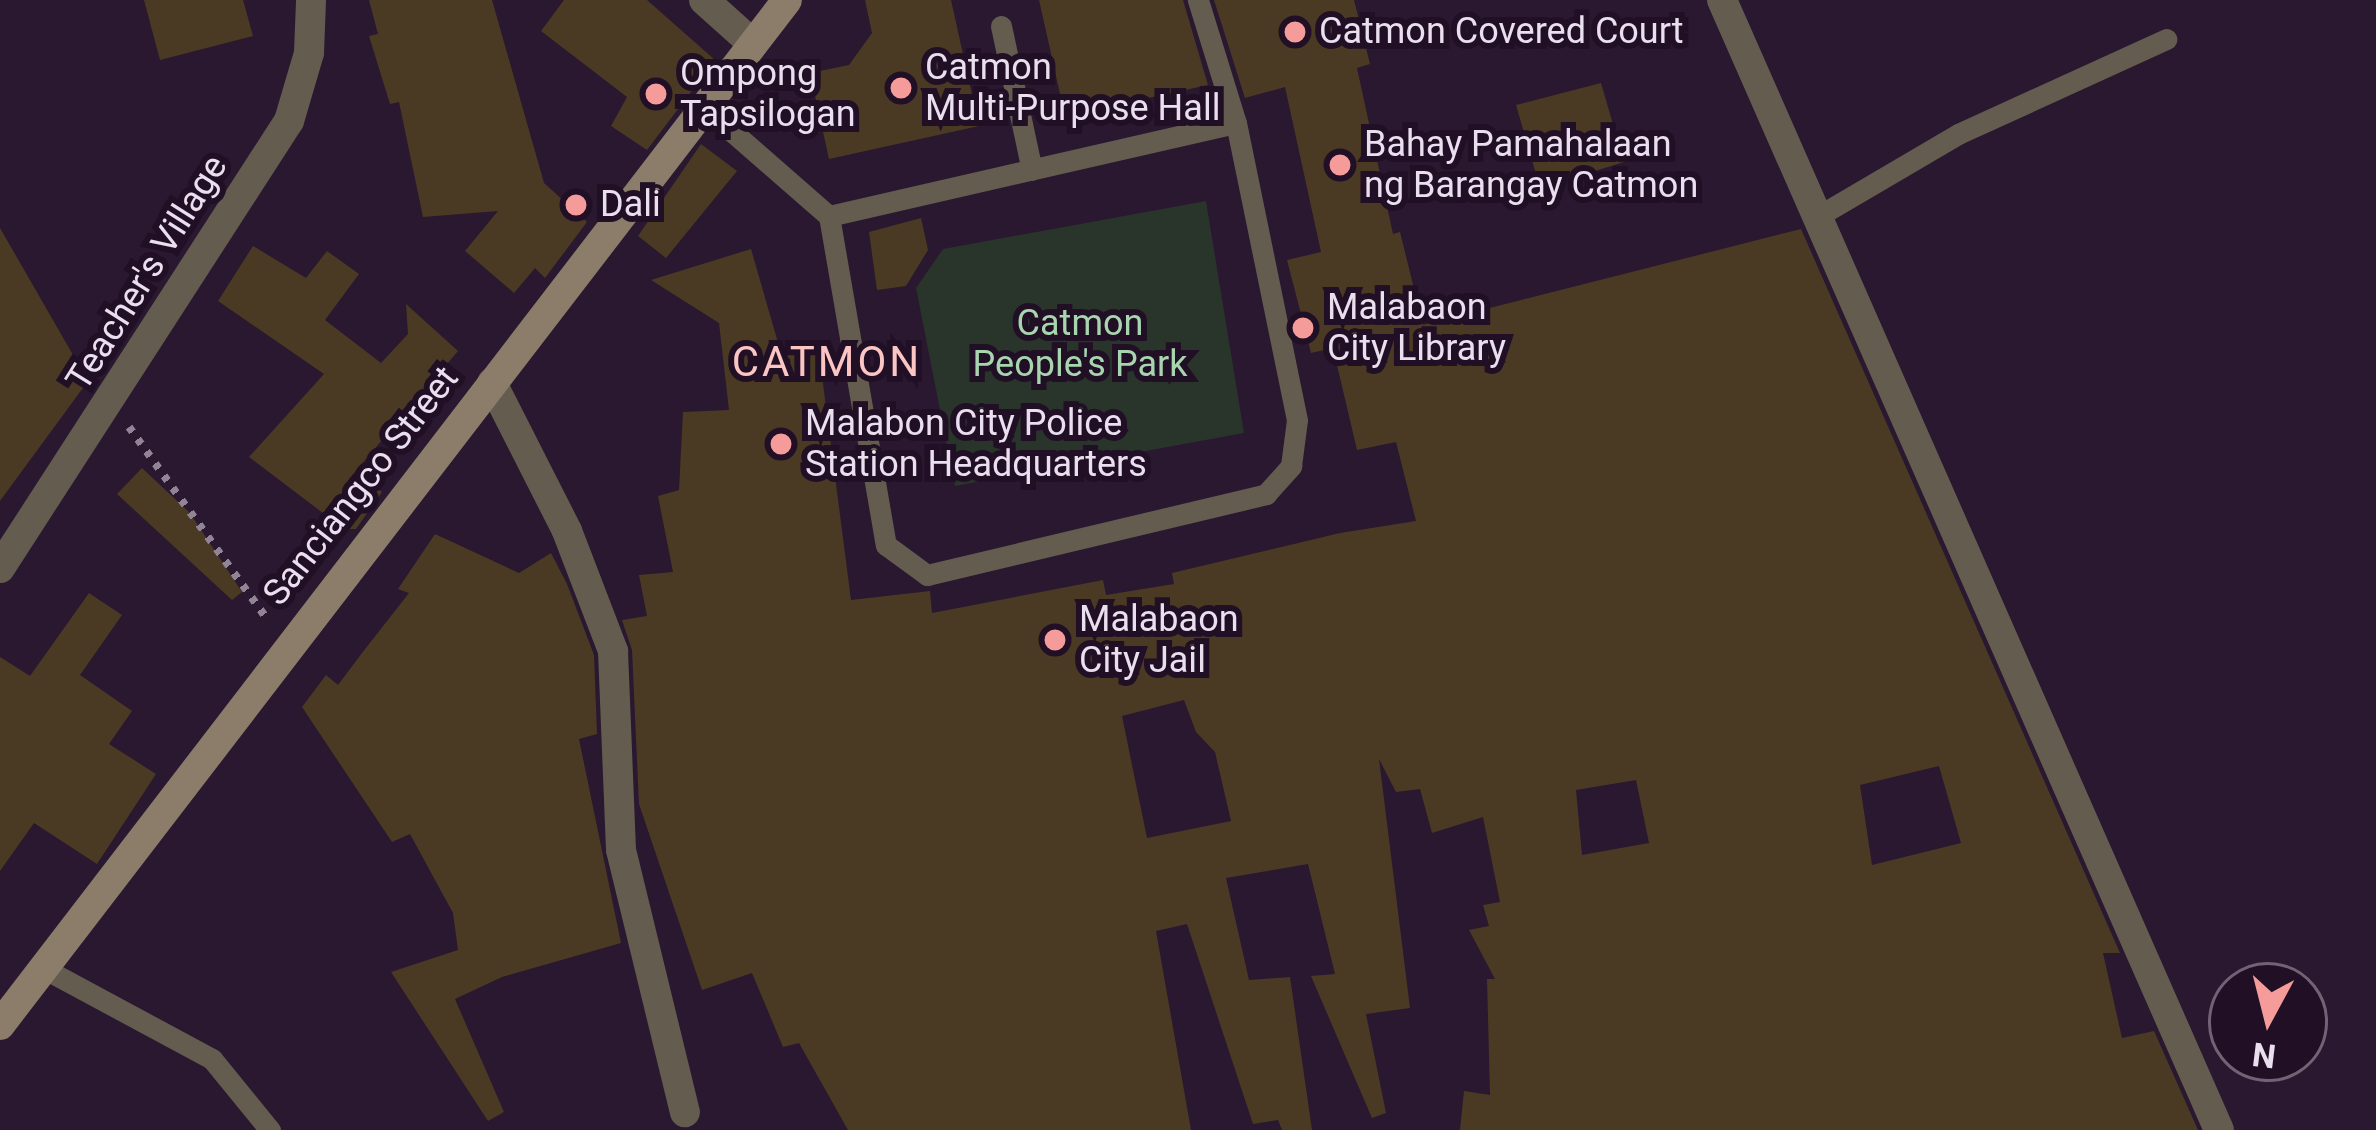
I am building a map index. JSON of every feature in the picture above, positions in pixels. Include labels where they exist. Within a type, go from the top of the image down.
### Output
[{"type":"main road","name":"Sanciangco Street","points":[[0,1025],[285,645],[787,0]]},
{"type":"street","name":"Teacher's Village","points":[[0,568],[112,404],[289,121],[309,53],[311,0]]},
{"type":"street","points":[[704,0],[753,44]]},
{"type":"street","points":[[1722,0],[1815,218],[2057,748],[2116,904],[2218,1130]]},
{"type":"street","points":[[492,383],[567,531],[613,651],[621,850],[685,1112]]},
{"type":"lane","points":[[705,108],[829,216],[886,545],[926,575],[1266,494],[1291,466],[1297,420],[1236,123],[1198,0]]},
{"type":"lane","points":[[1001,26],[1032,170]]},
{"type":"lane","points":[[1815,218],[1958,134],[2166,38]]},
{"type":"lane","points":[[829,216],[1236,123]]},
{"type":"lane","points":[[43,968],[212,1059],[270,1130]]},
{"type":"path","points":[[112,404],[285,645]]},
{"type":"green space","name":"Catmon People's Park","points":[[1206,201],[1244,433],[955,486],[916,288],[943,249]]},
{"type":"building","points":[[144,0],[243,0],[253,36],[160,60]]},
{"type":"building","points":[[369,0],[492,0],[544,183],[587,222],[545,278],[535,268],[514,293],[465,251],[498,211],[423,217],[399,102],[390,104],[369,36],[378,34]]},
{"type":"building","points":[[564,0],[647,0],[715,60],[647,150],[611,126],[627,97],[541,31]]},
{"type":"building","points":[[865,0],[951,0],[979,126],[829,159],[810,73],[849,65],[872,33]]},
{"type":"building","points":[[1039,0],[1183,0],[1208,85],[1065,116]]},
{"type":"building","points":[[1214,0],[1354,0],[1370,64],[1357,68],[1393,234],[1400,232],[1423,325],[1801,229],[2120,953],[2103,953],[2122,1038],[2154,1031],[2198,1130],[1460,1130],[1464,1091],[1490,1095],[1487,979],[1495,979],[1469,930],[1489,926],[1483,905],[1500,902],[1483,817],[1432,833],[1420,789],[1396,792],[1379,759],[1410,1008],[1366,1014],[1386,1113],[1372,1118],[1311,976],[1335,974],[1308,864],[1226,878],[1249,980],[1290,977],[1312,1130],[1282,1130],[1278,1120],[1253,1124],[1187,924],[1156,931],[1191,1130],[848,1130],[799,1043],[783,1047],[752,973],[702,990],[639,804],[632,650],[622,620],[647,616],[639,575],[673,572],[658,496],[679,490],[683,412],[729,410],[719,323],[651,280],[751,249],[781,353],[818,345],[851,600],[930,591],[932,613],[1103,580],[1106,595],[1174,584],[1172,573],[1340,533],[1416,521],[1396,442],[1357,450],[1333,348],[1311,353],[1287,260],[1321,252],[1285,87],[1245,98]],"holes":[[[1184,700],[1196,732],[1215,752],[1231,821],[1147,838],[1122,716]],[[1939,766],[1961,843],[1872,865],[1860,785]],[[1636,780],[1649,843],[1582,855],[1576,790]]]},
{"type":"building","points":[[1601,83],[1624,162],[1540,188],[1516,105]]},
{"type":"building","points":[[701,144],[737,171],[666,258],[638,236]]},
{"type":"building","points":[[921,218],[928,250],[906,286],[877,290],[869,232]]},
{"type":"building","points":[[0,228],[88,381],[0,501]]},
{"type":"building","points":[[253,246],[306,278],[327,251],[359,274],[325,320],[381,363],[408,334],[406,304],[458,351],[354,473],[382,492],[356,529],[344,529],[249,457],[324,374],[218,301]]},
{"type":"building","points":[[142,468],[190,513],[242,592],[232,600],[117,494]]},
{"type":"building","points":[[435,534],[519,573],[551,553],[567,584],[594,655],[597,734],[579,739],[621,943],[502,977],[455,999],[504,1112],[488,1121],[391,972],[458,950],[453,913],[410,834],[392,842],[302,707],[326,675],[338,685],[409,593],[398,589]]},
{"type":"building","points":[[89,593],[122,615],[80,675],[132,711],[109,744],[156,774],[97,864],[34,823],[0,871],[0,657],[30,676]]},
{"type":"place","name":"Catmon Covered Court","points":[[1295,32]]},
{"type":"place","name":"Catmon Multi-Purpose Hall","points":[[901,88]]},
{"type":"place","name":"Ompong Tapsilogan","points":[[656,94]]},
{"type":"place","name":"Bahay Pamahalaan ng Barangay Catmon","points":[[1340,165]]},
{"type":"place","name":"Dali","points":[[576,205]]},
{"type":"place","name":"Malabaon City Library","points":[[1303,328]]},
{"type":"place","name":"Malabon City Police Station Headquarters","points":[[781,444]]},
{"type":"place","name":"Malabaon City Jail","points":[[1055,640]]},
{"type":"district","name":"CATMON","points":[[827,362]]}]
